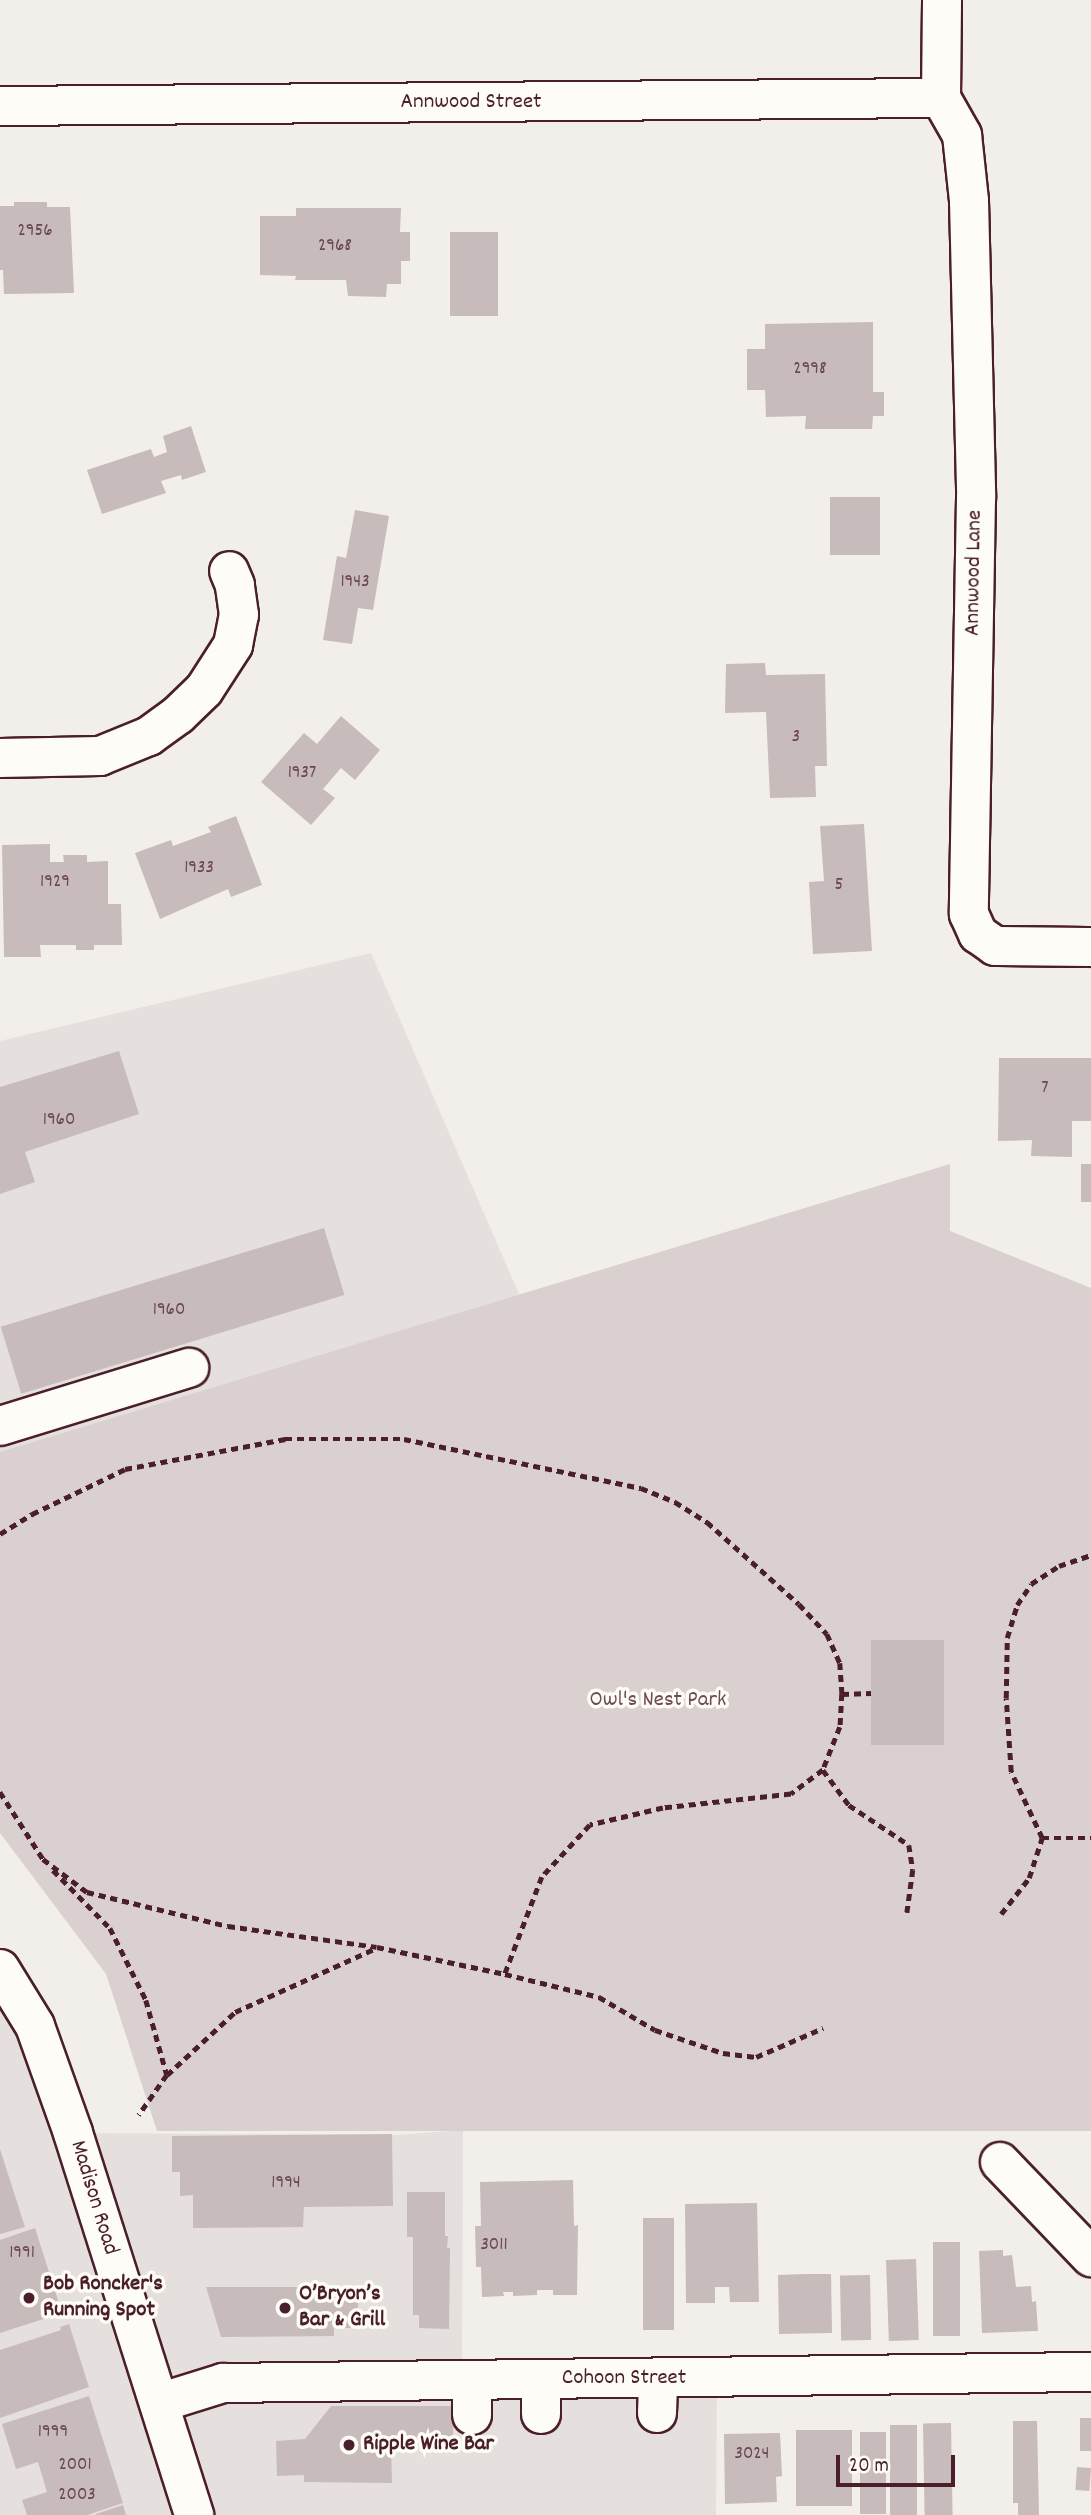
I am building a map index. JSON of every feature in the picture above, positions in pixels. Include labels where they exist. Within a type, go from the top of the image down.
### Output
[{"type":"street","points":[[941,98],[943,0]]},
{"type":"street","name":"Annwood Street","points":[[0,106],[941,98]]},
{"type":"street","name":"Annwood Lane","points":[[941,98],[962,135],[970,201],[976,498],[969,914],[978,934],[995,946],[1091,947]]},
{"type":"street","points":[[0,758],[100,756],[149,736],[178,715],[204,690],[233,645],[239,615],[235,585],[229,571]]},
{"type":"street","points":[[0,1426],[189,1368]]},
{"type":"street","name":"Madison Road","points":[[0,1969],[35,2026],[194,2515]]},
{"type":"street","points":[[1000,2162],[1091,2257]]},
{"type":"street","name":"Cohoon Street","points":[[159,2403],[223,2383],[472,2397],[658,2395],[1091,2372]]},
{"type":"path","points":[[0,1534],[32,1514],[125,1469],[285,1438],[404,1439],[641,1488],[675,1502],[707,1522],[799,1604],[827,1634],[840,1663],[842,1694],[841,1727],[823,1770],[790,1794],[663,1808],[590,1825],[542,1877],[505,1974]]},
{"type":"path","points":[[1001,1914],[1029,1878],[1042,1838],[1011,1772],[1007,1751],[1007,1638],[1017,1605],[1031,1584],[1059,1566],[1091,1555]]},
{"type":"path","points":[[842,1694],[871,1693]]},
{"type":"path","points":[[823,1770],[849,1805],[909,1845],[914,1870],[906,1913]]},
{"type":"path","points":[[0,1792],[43,1859],[110,1928],[146,2000],[167,2075]]},
{"type":"path","points":[[1042,1838],[1091,1838]]},
{"type":"path","points":[[43,1859],[87,1892],[228,1926],[377,1947],[599,1997],[655,2030],[723,2053],[756,2057],[823,2028]]},
{"type":"path","points":[[139,2115],[167,2075],[235,2012],[377,1947]]},
{"type":"shaded area","points":[[371,953],[519,1294],[457,1330],[0,1458],[0,1041]]},
{"type":"shaded area","points":[[0,1969],[73,2133],[398,2135],[463,2130],[462,2379],[717,2379],[716,2515],[0,2515]]},
{"type":"green space","name":"Owl's Nest Park","points":[[950,1164],[950,1231],[1091,1288],[1091,2131],[157,2131],[106,1974],[0,1833],[0,1452]]},
{"type":"building","points":[[14,202],[47,202],[47,207],[70,207],[74,293],[4,294],[3,270],[0,270],[0,206],[14,206]]},
{"type":"building","points":[[296,208],[401,208],[400,232],[410,232],[410,261],[401,261],[401,284],[387,284],[386,297],[348,296],[346,280],[295,280],[296,276],[260,275],[260,216],[296,216]]},
{"type":"building","points":[[450,232],[498,232],[498,316],[450,316]]},
{"type":"building","points":[[873,322],[873,392],[884,392],[884,416],[873,416],[872,429],[805,429],[806,416],[766,417],[765,390],[747,390],[747,349],[765,349],[765,324]]},
{"type":"building","points":[[191,426],[206,472],[182,480],[181,475],[161,481],[166,493],[102,514],[87,470],[151,449],[154,457],[167,452],[163,436]]},
{"type":"building","points":[[830,497],[880,497],[880,555],[830,555]]},
{"type":"building","points":[[355,510],[389,516],[373,610],[358,608],[352,644],[323,640],[337,556],[346,558]]},
{"type":"building","points":[[765,663],[766,675],[825,674],[827,766],[815,766],[816,797],[770,798],[766,712],[725,713],[726,664]]},
{"type":"building","points":[[341,716],[380,750],[355,780],[341,768],[323,789],[335,798],[311,825],[261,782],[304,733],[317,744]]},
{"type":"building","points":[[236,816],[262,885],[231,897],[228,889],[160,919],[135,853],[171,840],[173,846],[211,832],[208,827]]},
{"type":"building","points":[[864,824],[872,951],[813,954],[809,882],[824,881],[820,826]]},
{"type":"building","points":[[50,844],[50,862],[64,862],[63,855],[87,855],[87,862],[108,861],[108,904],[121,904],[122,945],[94,945],[94,950],[76,950],[76,945],[40,945],[41,957],[4,957],[2,845]]},
{"type":"building","points":[[119,1051],[139,1114],[25,1152],[35,1182],[0,1194],[0,1087]]},
{"type":"building","points":[[999,1058],[1091,1058],[1091,1121],[1072,1121],[1072,1157],[1031,1156],[1032,1140],[998,1141]]},
{"type":"building","points":[[1081,1164],[1091,1164],[1091,1202],[1081,1202]]},
{"type":"building","points":[[324,1228],[344,1295],[21,1394],[1,1327]]},
{"type":"building","points":[[871,1640],[944,1640],[944,1745],[871,1745]]},
{"type":"building","points":[[392,2134],[393,2206],[304,2207],[303,2227],[193,2228],[193,2195],[180,2196],[180,2172],[172,2172],[172,2136]]},
{"type":"building","points":[[0,2149],[25,2227],[0,2234]]},
{"type":"building","points":[[573,2180],[574,2226],[578,2225],[577,2295],[553,2295],[553,2290],[537,2290],[537,2295],[513,2296],[513,2292],[503,2292],[504,2296],[482,2297],[481,2267],[476,2267],[475,2226],[481,2226],[480,2182]]},
{"type":"building","points":[[407,2192],[445,2192],[445,2236],[448,2236],[447,2248],[450,2248],[449,2329],[419,2328],[419,2315],[413,2315],[413,2237],[407,2237]]},
{"type":"building","points":[[757,2203],[759,2302],[730,2302],[729,2287],[715,2287],[715,2303],[686,2303],[685,2204]]},
{"type":"building","points":[[643,2218],[674,2218],[674,2330],[643,2330]]},
{"type":"building","name":"Bob Roncker's Running Spot","points":[[35,2228],[62,2313],[0,2333],[0,2240]]},
{"type":"building","points":[[933,2242],[960,2242],[960,2336],[933,2336]]},
{"type":"building","points":[[1003,2250],[1003,2256],[1012,2255],[1016,2287],[1031,2286],[1032,2302],[1036,2301],[1038,2331],[982,2333],[979,2251]]},
{"type":"building","points":[[916,2259],[919,2340],[889,2341],[886,2260]]},
{"type":"building","points":[[831,2274],[832,2333],[779,2334],[778,2275]]},
{"type":"building","points":[[870,2275],[871,2340],[841,2341],[840,2276]]},
{"type":"building","name":"O’Bryon’s Bar & Grill","points":[[206,2287],[358,2287],[358,2328],[334,2328],[334,2336],[221,2337]]},
{"type":"building","points":[[69,2324],[89,2387],[0,2418],[0,2350],[61,2330],[60,2327]]},
{"type":"building","points":[[89,2396],[123,2503],[87,2515],[27,2515],[22,2500],[47,2492],[38,2462],[16,2469],[2,2424]]},
{"type":"building","name":"Ripple Wine Bar","points":[[331,2406],[453,2406],[453,2443],[391,2446],[392,2483],[304,2482],[304,2475],[277,2476],[276,2441],[305,2439]]},
{"type":"building","points":[[1080,2418],[1091,2418],[1091,2451],[1080,2451]]},
{"type":"building","points":[[1013,2421],[1037,2421],[1039,2515],[1018,2515],[1018,2503],[1013,2503]]},
{"type":"building","points":[[923,2423],[951,2423],[953,2515],[925,2515]]},
{"type":"building","points":[[890,2425],[917,2425],[917,2515],[890,2515]]},
{"type":"building","points":[[796,2430],[852,2430],[852,2506],[796,2506]]},
{"type":"building","points":[[860,2432],[886,2432],[886,2514],[860,2514]]},
{"type":"building","points":[[780,2433],[782,2476],[776,2477],[777,2502],[725,2504],[724,2434]]},
{"type":"building","points":[[1077,2467],[1091,2468],[1089,2491],[1075,2490]]},
{"type":"building","points":[[123,2505],[126,2515],[96,2515],[96,2514]]},
{"type":"place","name":"Bob Roncker's Running Spot","points":[[29,2298]]},
{"type":"place","name":"O’Bryon’s Bar & Grill","points":[[285,2308]]},
{"type":"place","name":"Ripple Wine Bar","points":[[349,2445]]}]
